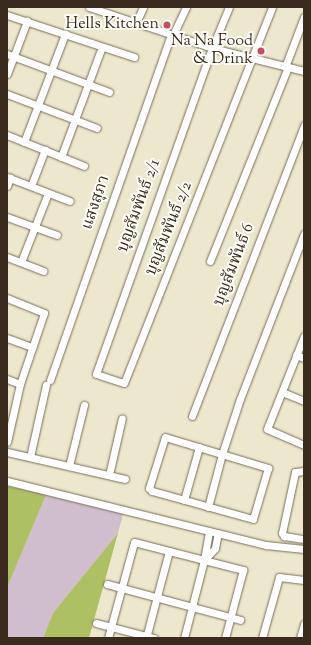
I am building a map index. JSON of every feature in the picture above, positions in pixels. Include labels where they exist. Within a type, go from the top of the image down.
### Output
[{"type":"street","points":[[89,7],[102,9],[136,23],[212,48],[304,71]]},
{"type":"street","points":[[136,23],[143,7]]},
{"type":"street","name":"แสงสุภา","points":[[30,457],[48,382],[172,35],[186,7]]},
{"type":"street","name":"บุญสัมพันธ์ 2/1","points":[[96,374],[212,48],[229,7]]},
{"type":"street","points":[[253,58],[272,7]]},
{"type":"street","points":[[7,14],[134,58]]},
{"type":"street","points":[[210,261],[287,67],[304,17]]},
{"type":"street","points":[[7,74],[11,55],[27,21]]},
{"type":"street","points":[[24,142],[65,34]]},
{"type":"street","points":[[61,157],[90,84],[102,47]]},
{"type":"street","points":[[11,55],[109,92]]},
{"type":"street","name":"บุญสัมพันธ์ 2/2","points":[[96,374],[124,383],[253,58]]},
{"type":"street","points":[[7,94],[97,128]]},
{"type":"street","name":"บุญสัมพันธ์ 6","points":[[192,416],[304,125]]},
{"type":"street","points":[[7,135],[84,166]]},
{"type":"street","points":[[31,186],[45,150]]},
{"type":"street","points":[[7,186],[8,177],[70,201]]},
{"type":"street","points":[[21,262],[48,193]]},
{"type":"street","points":[[7,217],[57,235]]},
{"type":"street","points":[[208,507],[222,454],[240,399],[304,234]]},
{"type":"street","points":[[7,257],[43,271]]},
{"type":"street","points":[[7,298],[44,313],[9,420],[7,442]]},
{"type":"street","points":[[304,336],[267,430],[304,445]]},
{"type":"street","points":[[7,338],[32,347]]},
{"type":"street","points":[[296,355],[304,358]]},
{"type":"street","points":[[7,379],[20,384]]},
{"type":"street","points":[[282,392],[304,401]]},
{"type":"street","points":[[69,466],[84,405]]},
{"type":"street","points":[[110,475],[122,418]]},
{"type":"street","points":[[165,437],[199,447],[268,468],[253,519],[152,491],[149,488],[165,437]]},
{"type":"street","points":[[184,500],[199,447]]},
{"type":"street","points":[[7,452],[125,479]]},
{"type":"street","points":[[304,471],[295,472],[282,533],[284,536],[304,539]]},
{"type":"street","points":[[7,481],[266,545],[304,550]]},
{"type":"street","points":[[184,638],[204,560],[209,531]]},
{"type":"street","points":[[204,560],[215,548],[218,533]]},
{"type":"street","points":[[108,638],[134,542],[243,570],[225,638]]},
{"type":"street","points":[[96,623],[149,637],[169,551]]},
{"type":"street","points":[[262,638],[279,577],[304,580]]},
{"type":"street","points":[[107,584],[240,620]]},
{"type":"street","points":[[300,638],[304,624]]},
{"type":"shaded area","points":[[46,495],[123,514],[118,533],[53,613],[43,638],[7,638],[7,588]]},
{"type":"green space","points":[[7,486],[46,495],[7,588]]},
{"type":"green space","points":[[118,533],[89,638],[43,638],[53,613]]},
{"type":"place","name":"Hells Kitchen","points":[[167,25]]},
{"type":"place","name":"Na Na Food & Drink","points":[[261,51]]}]
